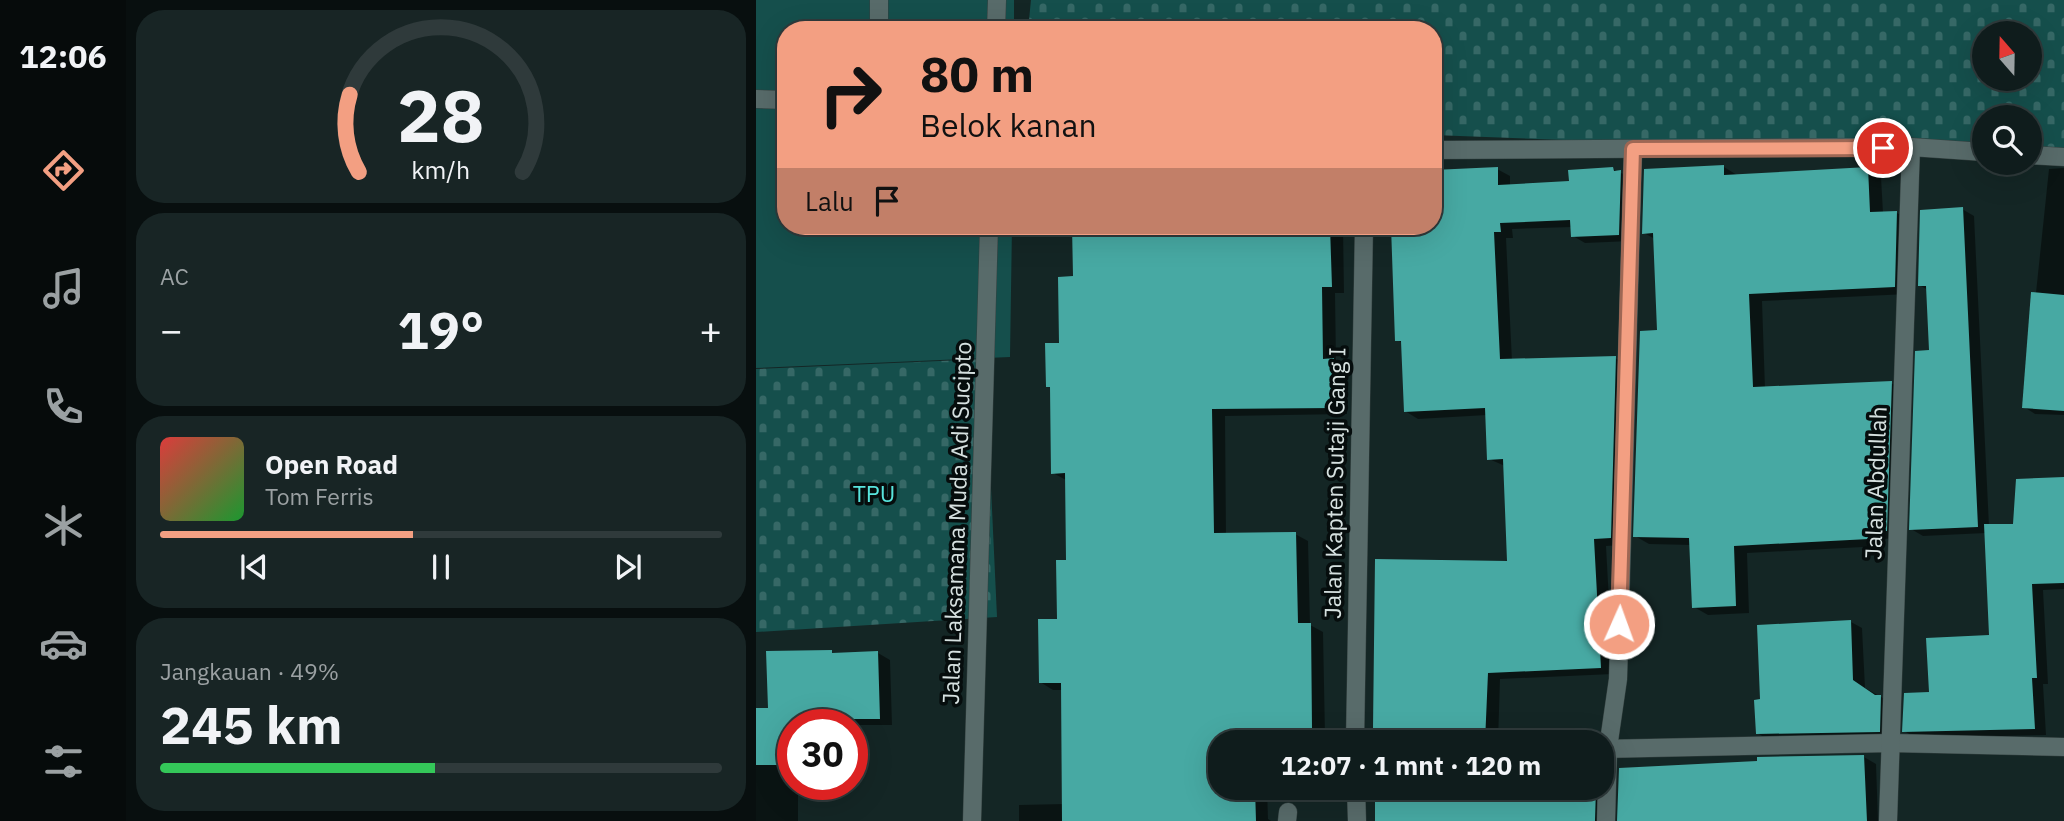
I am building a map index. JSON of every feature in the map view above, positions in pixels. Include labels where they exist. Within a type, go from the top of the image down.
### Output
[{"type":"street","points":[[879,0],[879,21]]},
{"type":"street","points":[[996,21],[997,0]]},
{"type":"street","points":[[756,99],[777,100]]},
{"type":"street","points":[[1442,150],[1911,147],[1972,151]]},
{"type":"street","name":"Jalan Abdullah","points":[[1888,821],[1911,147]]},
{"type":"street","points":[[1609,730],[1618,679],[1633,149]]},
{"type":"street","points":[[2042,156],[2064,157]]},
{"type":"street","name":"Jalan Laksamana Muda Adi Sucipto","points":[[972,821],[989,235]]},
{"type":"street","name":"Jalan Kapten Sutaji Gang I","points":[[1354,730],[1364,235]]},
{"type":"street","points":[[1614,749],[1891,743],[2064,747]]},
{"type":"street","points":[[1356,800],[1357,821]]},
{"type":"street","points":[[1606,800],[1606,821]]},
{"type":"green space","points":[[756,0],[1014,0],[1014,21],[777,21],[777,235],[1012,235],[1010,357],[756,368]]},
{"type":"green space","points":[[1031,0],[2064,0],[2064,159],[2042,158],[2042,105],[1972,105],[1972,156],[1442,135],[1442,21],[1029,21]]},
{"type":"green space","name":"TPU","points":[[985,359],[997,617],[756,632],[756,369]]},
{"type":"building","points":[[1724,165],[1724,175],[1868,167],[1870,212],[1897,211],[1895,287],[1749,294],[1753,387],[1892,381],[1887,531],[1869,532],[1869,539],[1734,546],[1736,606],[1692,608],[1689,538],[1633,537],[1640,331],[1657,330],[1653,233],[1642,234],[1644,169]]},
{"type":"building","points":[[1498,167],[1498,185],[1569,181],[1568,170],[1613,167],[1614,171],[1621,170],[1619,235],[1571,237],[1570,220],[1500,223],[1501,232],[1494,232],[1500,359],[1616,356],[1611,538],[1594,539],[1601,668],[1488,673],[1486,730],[1376,730],[1373,728],[1375,559],[1507,561],[1503,459],[1487,460],[1485,408],[1404,412],[1401,341],[1395,341],[1391,235],[1442,235],[1442,170]]},
{"type":"building","points":[[1963,207],[1978,527],[1909,530],[1915,351],[1929,350],[1926,286],[1918,286],[1920,210]]},
{"type":"building","points":[[1072,235],[1330,235],[1332,287],[1322,287],[1323,359],[1334,358],[1335,408],[1212,409],[1214,533],[1296,532],[1298,623],[1311,623],[1312,729],[1208,730],[1208,800],[1255,800],[1256,821],[1062,821],[1061,683],[1039,683],[1038,619],[1057,619],[1056,560],[1066,560],[1065,473],[1051,474],[1050,387],[1046,387],[1045,343],[1059,343],[1058,277],[1073,276]]},
{"type":"building","points":[[2031,292],[2064,295],[2064,411],[2022,408]]},
{"type":"building","points":[[2064,477],[2064,583],[2032,584],[2037,678],[2032,678],[2035,729],[1902,732],[1904,693],[1929,692],[1926,638],[1989,635],[1984,524],[2013,524],[2016,479]]},
{"type":"building","points":[[1851,620],[1853,680],[1875,695],[1881,695],[1880,732],[1756,734],[1754,700],[1760,699],[1757,625]]},
{"type":"building","points":[[766,651],[878,651],[880,719],[868,719],[868,709],[777,709],[777,765],[756,765],[756,708],[768,708]]},
{"type":"building","points":[[1864,755],[1867,821],[1617,821],[1619,768],[1757,761],[1757,757]]},
{"type":"building","points":[[1375,800],[1596,800],[1595,821],[1375,821]]},
{"type":"route","points":[[1619,624],[1633,149],[1883,148]]}]
